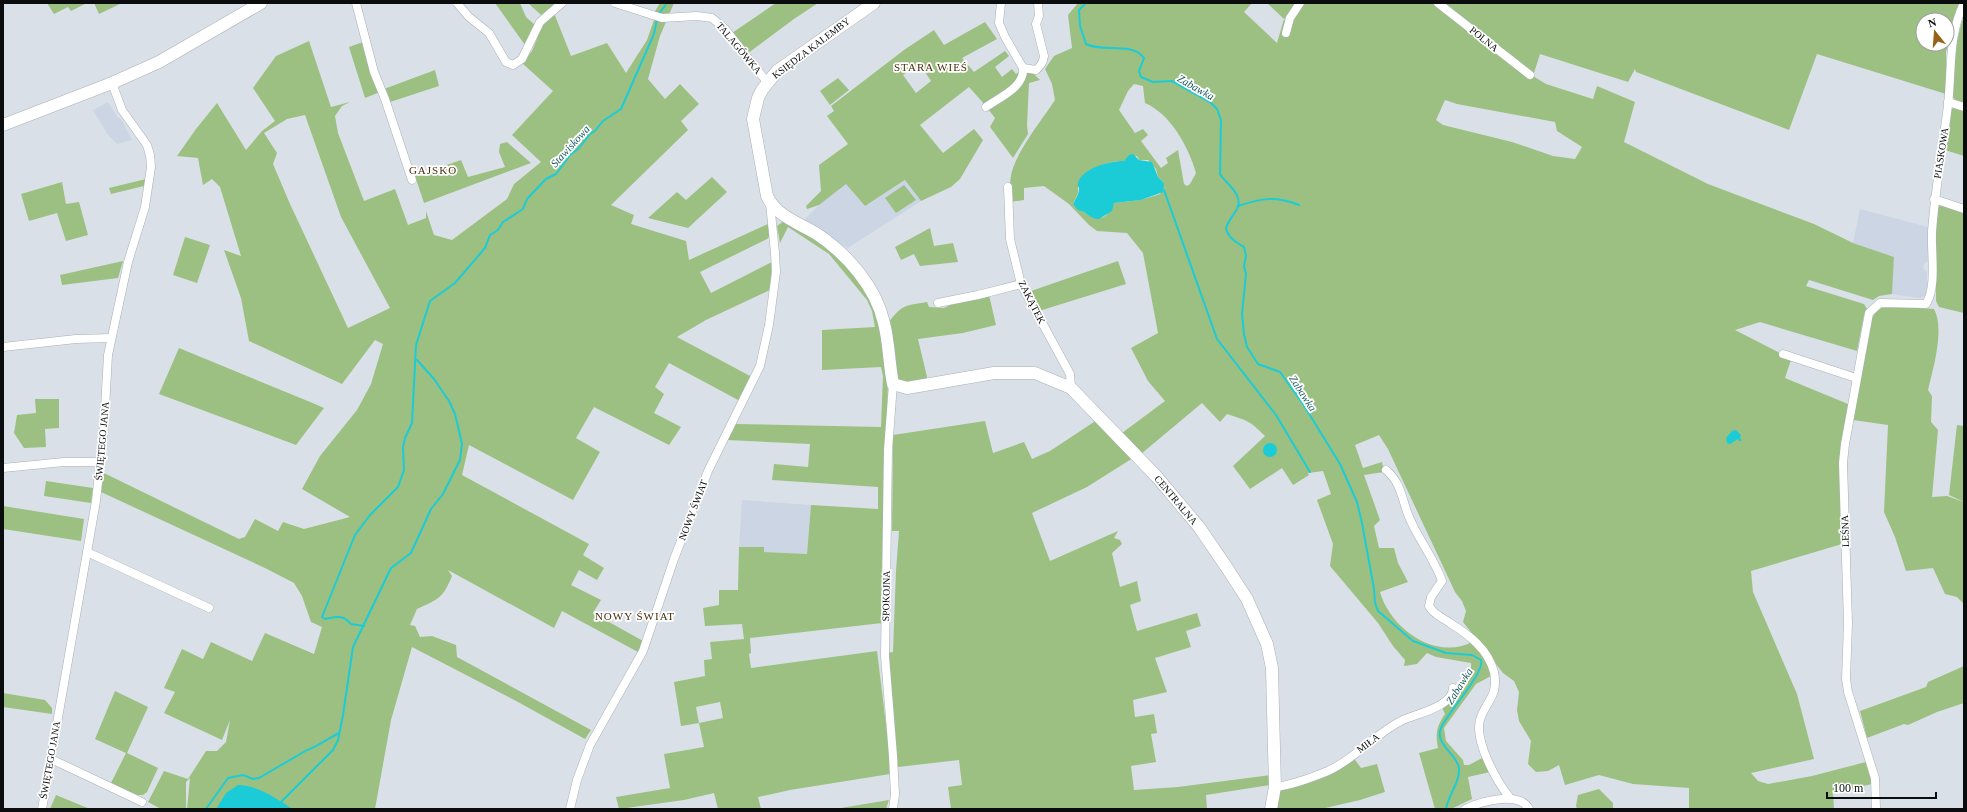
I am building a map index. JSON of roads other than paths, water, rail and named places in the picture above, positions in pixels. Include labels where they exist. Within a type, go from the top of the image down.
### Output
[{"type":"street","points":[[3,125],[112,83],[173,55],[261,3]]},
{"type":"street","points":[[356,3],[374,72],[386,99],[412,180]]},
{"type":"street","points":[[457,3],[469,17],[489,33],[506,62],[513,65],[522,59],[540,22],[562,3]]},
{"type":"street","name":"TALAGÓWKA","points":[[615,3],[658,17],[697,16],[712,18],[725,29],[767,82]]},
{"type":"street","name":"KSIĘDZA KALEMBY","points":[[770,203],[767,196],[753,119],[758,98],[767,82],[778,71],[874,3]]},
{"type":"street","points":[[986,107],[1022,80],[1023,68],[1005,37],[999,23],[1001,3]]},
{"type":"street","points":[[1023,68],[1036,70],[1042,65],[1044,56],[1036,24],[1039,16],[1038,3]]},
{"type":"street","points":[[1286,33],[1290,18],[1300,3]]},
{"type":"street","name":"POLNA","points":[[1438,3],[1530,75]]},
{"type":"street","name":"PIASKOWA","points":[[1926,304],[1932,295],[1934,199],[1948,102],[1950,54],[1963,8]]},
{"type":"street","name":"ŚWIĘTEGO JANA","points":[[42,809],[88,552],[100,462],[108,355],[128,262],[145,207],[151,160],[144,140],[122,110],[112,83]]},
{"type":"street","points":[[1948,102],[1964,107]]},
{"type":"street","name":"ZAKĄTEK","points":[[1008,187],[1010,239],[1021,284],[1070,374],[1070,388]]},
{"type":"street","points":[[1934,199],[1964,209]]},
{"type":"street","points":[[770,203],[780,213],[817,235],[835,248],[851,264],[870,289],[879,304],[884,324],[893,384]]},
{"type":"street","name":"NOWY ŚWIAT","points":[[570,809],[577,780],[590,745],[643,651],[674,559],[708,471],[760,366],[768,331],[776,272],[770,203]]},
{"type":"street","points":[[938,303],[978,296],[1021,284]]},
{"type":"street","name":"LEŚNA","points":[[1876,809],[1875,778],[1848,692],[1846,679],[1848,623],[1843,463],[1856,378],[1869,313],[1877,304],[1899,302],[1926,304]]},
{"type":"street","points":[[3,347],[76,339],[111,338]]},
{"type":"street","points":[[1783,354],[1856,378]]},
{"type":"street","name":"CENTRALNA","points":[[893,384],[907,388],[994,373],[1035,373],[1070,388],[1163,483],[1199,527],[1247,599],[1267,644],[1272,668],[1275,787],[1271,809]]},
{"type":"street","name":"SPOKOJNA","points":[[893,384],[888,450],[885,656],[895,794],[893,809]]},
{"type":"street","points":[[3,468],[64,462],[100,462]]},
{"type":"street","points":[[1386,470],[1393,475],[1398,483],[1409,517],[1442,581],[1431,598],[1429,606],[1435,614],[1476,641],[1487,657],[1494,672],[1494,690],[1490,702],[1480,720],[1479,730],[1492,770],[1510,798]]},
{"type":"street","points":[[88,552],[209,608]]},
{"type":"street","name":"MIŁA","points":[[1275,787],[1288,786],[1329,770],[1388,728],[1402,720],[1431,710],[1450,696],[1453,688]]},
{"type":"street","points":[[51,759],[142,802]]},
{"type":"street","points":[[1465,809],[1472,806],[1510,798],[1523,802],[1529,808]]},
{"type":"water","points":[[1133,154],[1139,160],[1152,162],[1158,177],[1164,183],[1163,192],[1141,200],[1114,203],[1112,211],[1099,219],[1093,218],[1078,210],[1073,204],[1079,191],[1078,183],[1085,173],[1097,166],[1111,162],[1124,161],[1129,155]]},
{"type":"water","points":[[1736,430],[1741,435],[1740,438],[1742,441],[1739,441],[1738,439],[1730,444],[1727,443],[1726,438],[1732,431]]},
{"type":"water","points":[[1270,443],[1275,445],[1277,450],[1275,455],[1270,457],[1265,455],[1263,450],[1265,445]]},
{"type":"water","points":[[238,785],[253,787],[260,790],[293,809],[216,809],[226,793]]},
{"type":"waterway","name":"Stawiskowa","points":[[658,15],[667,3]]},
{"type":"waterway","name":"Zabawka","points":[[1086,3],[1079,10],[1080,26],[1086,44],[1100,48],[1124,48],[1132,50],[1144,58],[1139,71],[1141,77],[1153,82],[1172,81],[1210,102],[1217,109],[1221,120],[1220,174],[1236,194],[1239,204],[1226,228],[1230,237],[1244,247],[1246,256],[1244,266],[1246,274],[1242,314],[1247,347],[1258,364],[1280,372],[1303,404],[1340,464],[1357,502],[1374,589],[1375,603],[1378,611],[1413,641],[1446,653],[1472,655],[1481,660],[1481,666],[1472,683],[1441,728],[1440,734],[1443,744],[1454,758],[1459,768],[1458,779],[1446,809]]},
{"type":"waterway","name":"Stawiskowa","points":[[364,626],[351,624],[342,617],[325,619],[322,617],[355,535],[370,515],[398,487],[404,470],[403,447],[405,438],[412,423],[416,345],[430,301],[455,283],[485,248],[490,235],[498,230],[503,222],[523,209],[527,199],[546,179],[556,174],[570,155],[579,148],[590,134],[595,131],[603,121],[621,109],[654,34],[657,19]]},
{"type":"waterway","points":[[1164,190],[1217,339],[1276,415],[1310,472]]},
{"type":"waterway","points":[[1238,206],[1254,201],[1268,199],[1283,200],[1299,205]]},
{"type":"waterway","points":[[280,803],[333,750],[338,740],[343,715],[353,647],[391,568],[411,553],[431,509],[443,494],[460,460],[462,444],[455,414],[449,401],[434,379],[417,360]]},
{"type":"waterway","points":[[206,809],[228,778],[243,775],[253,779],[259,778],[339,733]]},
{"type":"district","name":"STARA WIEŚ","points":[[931,67]]},
{"type":"district","name":"GAJSKO","points":[[433,170]]},
{"type":"district","name":"NOWY ŚWIAT","points":[[635,616]]}]
